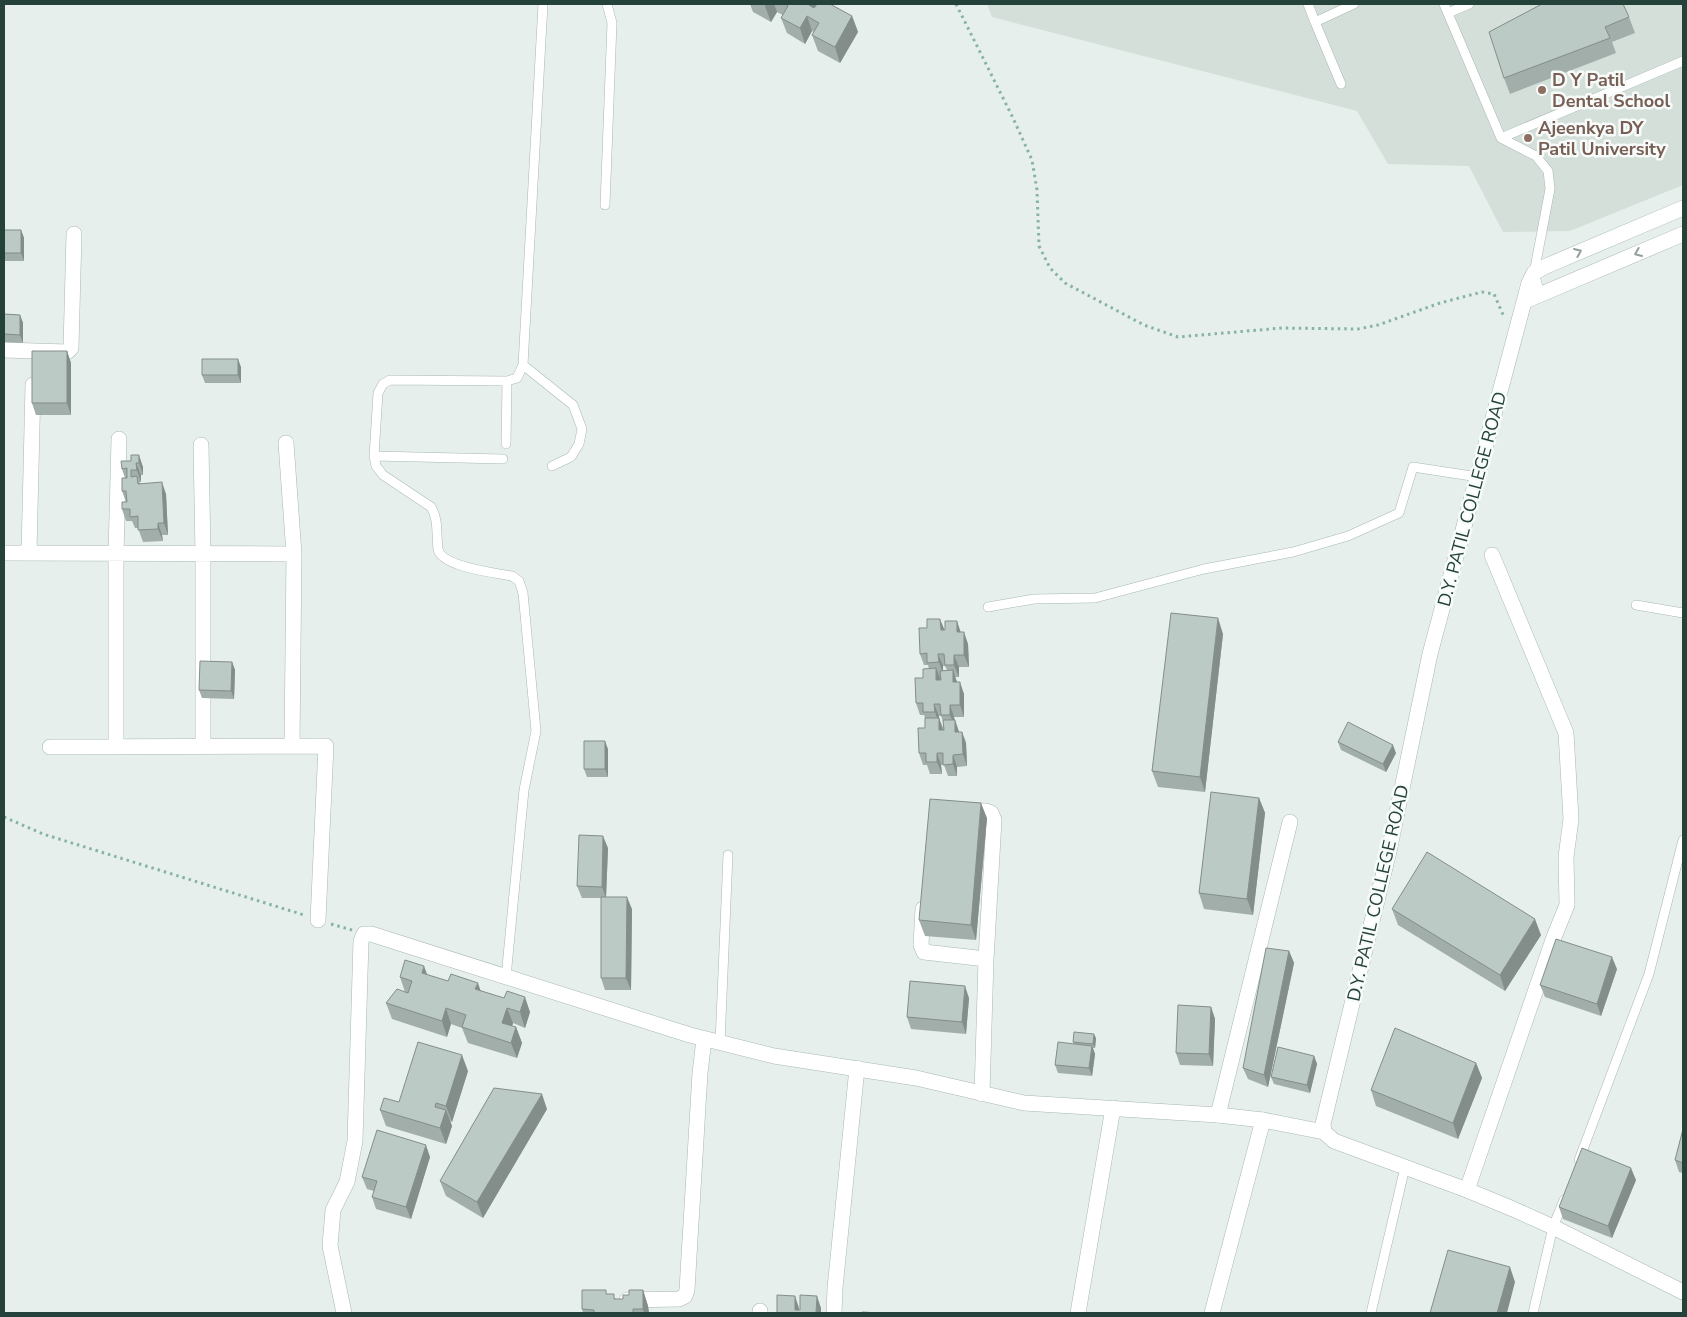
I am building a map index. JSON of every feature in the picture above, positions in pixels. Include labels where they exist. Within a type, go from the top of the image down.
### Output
[{"type":"street","points":[[1534,273],[1544,267],[1683,208]]},
{"type":"street","points":[[4,350],[33,361],[67,352],[71,348],[74,234]]},
{"type":"street","points":[[1525,301],[1683,234]]},
{"type":"street","name":"D.Y. PATIL COLLEGE ROAD","points":[[1324,1132],[1323,1124],[1389,851],[1430,654],[1529,283],[1534,273]]},
{"type":"street","points":[[29,553],[33,361]]},
{"type":"street","points":[[116,747],[116,554],[119,439]]},
{"type":"street","points":[[286,443],[294,554],[292,746]]},
{"type":"street","points":[[201,445],[203,747]]},
{"type":"street","points":[[4,553],[294,554]]},
{"type":"street","points":[[1467,1190],[1554,937],[1567,905],[1566,858],[1571,819],[1566,733],[1492,555]]},
{"type":"street","points":[[50,747],[326,746],[318,920]]},
{"type":"street","points":[[947,809],[986,811],[991,813],[994,820],[986,960],[982,1094]]},
{"type":"street","points":[[1218,1115],[1290,822]]},
{"type":"street","points":[[924,897],[921,945],[924,952],[986,960]]},
{"type":"street","points":[[344,1313],[330,1246],[333,1210],[347,1182],[354,1141],[361,941],[364,934],[372,934],[704,1039],[774,1056],[916,1078],[1024,1103],[1218,1115],[1263,1120],[1324,1132],[1341,1145],[1467,1190],[1553,1227],[1683,1292]]},
{"type":"street","points":[[614,1299],[659,1307],[685,1296],[687,1290],[700,1074],[704,1039]]},
{"type":"street","points":[[834,1313],[857,1068]]},
{"type":"street","points":[[1078,1313],[1113,1108]]},
{"type":"street","points":[[1212,1313],[1263,1120]]},
{"type":"lane","points":[[506,976],[524,790],[536,731],[523,593],[519,581],[512,576],[454,564],[443,558],[439,552],[436,515],[431,507],[383,475],[376,466],[374,456],[378,393],[383,384],[390,380],[507,381],[517,378],[523,365],[543,4]]},
{"type":"lane","points":[[605,205],[612,23],[608,4]]},
{"type":"lane","points":[[1308,4],[1341,84]]},
{"type":"lane","points":[[1315,22],[1354,4]]},
{"type":"lane","points":[[1444,4],[1501,138],[1683,60]]},
{"type":"lane","points":[[1448,13],[1468,4]]},
{"type":"lane","name":"D.Y. PATIL COLLEGE ROAD","points":[[1501,138],[1536,156],[1548,171],[1550,189],[1534,273],[1540,294]]},
{"type":"lane","points":[[523,365],[573,405],[582,429],[579,444],[571,457],[552,466]]},
{"type":"lane","points":[[506,444],[507,381]]},
{"type":"lane","points":[[374,456],[503,459]]},
{"type":"lane","points":[[988,607],[1034,599],[1095,598],[1204,569],[1293,552],[1348,536],[1399,514],[1413,467],[1478,477]]},
{"type":"lane","points":[[1636,605],[1683,612]]},
{"type":"lane","points":[[1574,1173],[1649,974],[1683,840]]},
{"type":"lane","points":[[720,1043],[728,855]]},
{"type":"lane","points":[[1371,1313],[1405,1167]]},
{"type":"lane","points":[[1533,1313],[1553,1227],[1567,1191]]},
{"type":"path","points":[[956,4],[1032,160],[1037,190],[1036,216],[1039,246],[1050,268],[1065,283],[1144,325],[1178,337],[1282,328],[1358,329],[1378,325],[1440,303],[1488,292],[1494,294],[1502,314],[1516,334]]},
{"type":"path","points":[[4,817],[43,834],[364,934]]},
{"type":"shaded area","name":"Ajeenkya DY Patil University","points":[[987,4],[1683,4],[1683,185],[1570,231],[1503,232],[1469,166],[1388,164],[1357,111],[992,17]]},
{"type":"building","points":[[785,4],[809,4],[814,8],[817,4],[830,4],[852,16],[835,47],[812,35],[819,23],[807,16],[800,28],[781,18],[788,6]]},
{"type":"building","name":"D Y Patil Dental School","points":[[1542,4],[1623,4],[1629,17],[1605,27],[1610,38],[1504,78],[1489,32]]},
{"type":"building","points":[[4,230],[21,230],[21,253],[4,253]]},
{"type":"building","points":[[4,314],[20,315],[20,335],[4,334]]},
{"type":"building","points":[[32,351],[67,351],[67,403],[32,403]]},
{"type":"building","points":[[202,359],[238,359],[238,375],[202,375]]},
{"type":"building","points":[[131,455],[139,455],[139,463],[136,463],[137,470],[131,470],[131,477],[137,476],[138,484],[162,482],[164,523],[158,523],[158,529],[138,530],[138,516],[130,517],[130,509],[122,509],[122,502],[127,502],[126,491],[122,491],[122,478],[127,478],[127,468],[122,469],[121,461],[131,461]]},
{"type":"building","points":[[1171,613],[1218,618],[1200,777],[1152,771]]},
{"type":"building","points":[[927,619],[940,619],[941,630],[945,630],[945,621],[957,621],[957,632],[964,632],[964,655],[954,655],[954,665],[945,665],[944,654],[938,654],[939,662],[927,663],[927,653],[920,654],[919,628],[927,628]]},
{"type":"building","points":[[200,661],[232,662],[231,691],[199,690]]},
{"type":"building","points":[[936,668],[936,680],[941,680],[940,671],[953,670],[953,682],[960,682],[960,705],[950,705],[950,715],[941,715],[940,704],[934,704],[935,712],[923,712],[923,703],[916,703],[915,678],[923,678],[923,669]]},
{"type":"building","points":[[925,718],[939,718],[939,730],[944,730],[943,720],[955,720],[955,732],[962,732],[963,754],[953,755],[953,764],[943,765],[943,753],[937,753],[937,762],[926,762],[926,753],[919,753],[918,728],[925,728]]},
{"type":"building","points":[[1348,722],[1393,745],[1383,764],[1338,742]]},
{"type":"building","points":[[584,741],[605,741],[605,769],[584,769]]},
{"type":"building","points":[[1211,792],[1259,798],[1247,899],[1199,893]]},
{"type":"building","points":[[930,799],[981,803],[971,925],[919,920]]},
{"type":"building","points":[[579,835],[603,836],[602,887],[577,886]]},
{"type":"building","points":[[1427,852],[1535,919],[1500,975],[1392,909]]},
{"type":"building","points":[[601,897],[627,897],[626,978],[601,978]]},
{"type":"building","points":[[1556,939],[1612,957],[1597,1004],[1540,985]]},
{"type":"building","points":[[1266,948],[1289,951],[1264,1075],[1243,1068]]},
{"type":"building","points":[[405,960],[424,966],[422,973],[448,981],[451,974],[478,983],[475,989],[504,998],[507,991],[525,997],[520,1012],[507,1008],[502,1023],[516,1027],[511,1043],[462,1027],[466,1015],[446,1008],[442,1021],[386,1003],[397,989],[408,993],[412,981],[400,977]]},
{"type":"building","points":[[910,981],[965,986],[962,1022],[907,1017]]},
{"type":"building","points":[[1178,1005],[1211,1007],[1209,1054],[1176,1053]]},
{"type":"building","points":[[1395,1028],[1476,1063],[1453,1123],[1371,1090]]},
{"type":"building","points":[[1074,1032],[1094,1034],[1093,1044],[1073,1042]]},
{"type":"building","points":[[418,1042],[462,1055],[446,1106],[436,1103],[435,1107],[446,1110],[440,1128],[380,1110],[384,1098],[399,1102]]},
{"type":"building","points":[[1058,1042],[1092,1046],[1089,1068],[1055,1065]]},
{"type":"building","points":[[1278,1047],[1314,1056],[1307,1085],[1271,1077]]},
{"type":"building","points":[[494,1088],[542,1094],[477,1202],[440,1181]]},
{"type":"building","points":[[1683,1129],[1683,1163],[1675,1160]]},
{"type":"building","points":[[377,1130],[426,1145],[406,1207],[372,1197],[377,1181],[362,1177]]},
{"type":"building","points":[[1582,1148],[1631,1168],[1608,1226],[1559,1207]]},
{"type":"building","points":[[1448,1250],[1510,1267],[1497,1313],[1430,1313]]},
{"type":"building","points":[[582,1290],[606,1290],[606,1294],[614,1294],[614,1299],[623,1299],[623,1295],[629,1295],[629,1290],[643,1290],[643,1309],[633,1309],[633,1313],[594,1313],[594,1310],[582,1309]]},
{"type":"building","points":[[777,1295],[795,1296],[795,1310],[800,1310],[800,1295],[817,1296],[816,1313],[777,1313]]},
{"type":"place","name":"D Y Patil Dental School","points":[[1542,90]]},
{"type":"place","name":"Ajeenkya DY Patil University","points":[[1528,138]]}]
